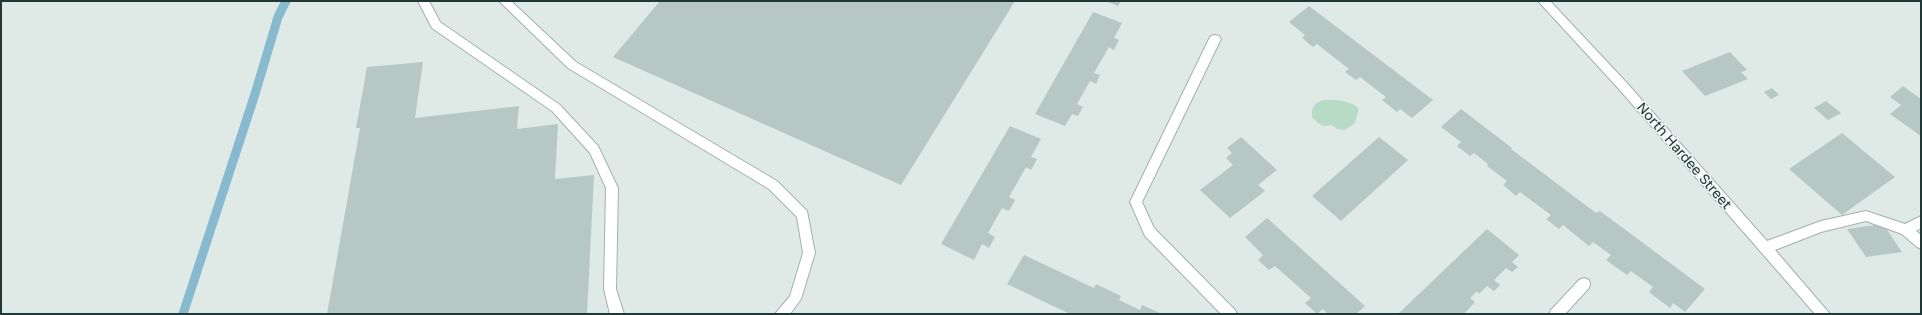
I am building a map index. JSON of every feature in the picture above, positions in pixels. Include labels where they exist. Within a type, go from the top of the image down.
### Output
[{"type":"street","points":[[423,1],[436,24],[556,108],[594,150],[612,188],[610,289],[617,314]]},
{"type":"street","points":[[504,1],[572,66],[773,185],[803,215],[809,253],[795,299],[782,314]]},
{"type":"street","name":"North Hardee Street","points":[[1543,1],[1622,84],[1823,314]]},
{"type":"street","points":[[1215,40],[1136,202],[1149,232],[1230,314]]},
{"type":"street","points":[[1765,248],[1820,227],[1866,216],[1906,230],[1921,243]]},
{"type":"street","points":[[1906,230],[1921,222]]},
{"type":"street","points":[[1556,314],[1584,284]]},
{"type":"green space","points":[[1324,100],[1338,100],[1353,104],[1358,108],[1355,123],[1345,130],[1337,129],[1332,125],[1323,126],[1317,122],[1312,117],[1312,110],[1316,103]]},
{"type":"building","points":[[660,1],[1015,1],[901,185],[613,57]]},
{"type":"building","points":[[1105,1],[1121,1],[1118,6]]},
{"type":"building","points":[[1309,6],[1433,100],[1412,118],[1400,109],[1397,112],[1382,100],[1386,97],[1360,77],[1356,80],[1345,72],[1349,69],[1317,44],[1313,47],[1302,38],[1305,35],[1289,22]]},
{"type":"building","points":[[1093,12],[1122,23],[1114,38],[1119,40],[1114,50],[1109,47],[1094,73],[1100,75],[1096,84],[1090,81],[1077,104],[1083,107],[1078,116],[1072,114],[1065,126],[1035,114]]},
{"type":"building","points":[[1730,52],[1747,70],[1741,72],[1748,79],[1705,96],[1682,71]]},
{"type":"building","points":[[423,62],[415,118],[519,106],[517,129],[558,124],[555,179],[594,175],[587,314],[327,314],[360,128],[356,128],[367,67]]},
{"type":"building","points":[[1903,86],[1921,99],[1921,136],[1890,114],[1901,105],[1890,97]]},
{"type":"building","points":[[1772,88],[1779,95],[1771,99],[1764,92]]},
{"type":"building","points":[[1826,101],[1841,113],[1828,120],[1814,108]]},
{"type":"building","points":[[1461,109],[1596,213],[1600,211],[1705,289],[1685,312],[1673,303],[1670,308],[1649,292],[1653,287],[1631,271],[1627,275],[1606,260],[1611,255],[1593,242],[1589,246],[1563,225],[1559,229],[1546,219],[1551,215],[1520,192],[1516,196],[1503,185],[1507,181],[1487,166],[1488,164],[1474,153],[1470,156],[1457,146],[1461,142],[1441,127]]},
{"type":"building","points":[[1010,126],[1041,139],[1031,157],[1037,159],[1031,170],[1026,167],[1009,197],[1015,200],[1009,211],[1002,208],[988,233],[995,237],[989,248],[982,244],[974,260],[941,244]]},
{"type":"building","points":[[1842,133],[1895,177],[1842,215],[1789,169]]},
{"type":"building","points":[[1241,137],[1277,170],[1258,185],[1265,191],[1230,218],[1200,190],[1233,165],[1226,158],[1232,153],[1227,148]]},
{"type":"building","points":[[1379,137],[1408,160],[1341,221],[1312,196]]},
{"type":"building","points":[[1267,218],[1365,306],[1356,314],[1328,314],[1323,309],[1317,314],[1305,303],[1311,298],[1275,266],[1269,270],[1258,260],[1263,255],[1245,237]]},
{"type":"building","points":[[1883,224],[1902,252],[1866,257],[1847,229]]},
{"type":"building","points":[[1487,229],[1519,255],[1512,262],[1518,267],[1512,272],[1506,268],[1494,280],[1500,285],[1494,291],[1487,286],[1479,294],[1477,291],[1470,298],[1475,302],[1464,314],[1398,314]]},
{"type":"building","points":[[1024,255],[1094,288],[1096,284],[1121,296],[1119,300],[1140,310],[1142,305],[1162,314],[1070,314],[1007,284]]},
{"type":"waterway","points":[[183,314],[255,94],[278,17],[286,1]]}]
